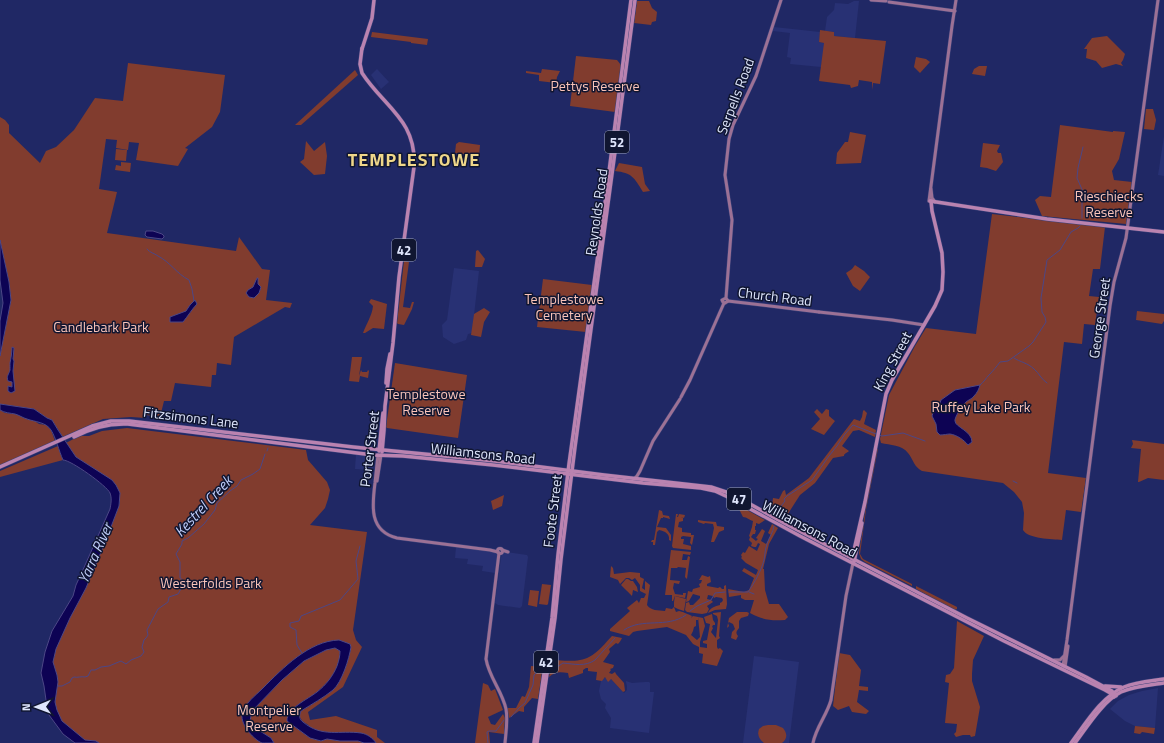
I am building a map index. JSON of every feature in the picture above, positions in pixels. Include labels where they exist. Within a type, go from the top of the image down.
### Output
[{"type":"main road","name":"Porter Street","points":[[374,0],[372,18],[362,48],[360,70],[404,123],[410,137],[414,154],[409,203],[409,220],[385,406],[384,436],[380,450]]},
{"type":"main road","name":"Reynolds Road","points":[[625,60],[631,0]]},
{"type":"main road","name":"Reynolds Road","points":[[595,283],[612,148],[635,0]]},
{"type":"main road","name":"Serpells Road","points":[[640,471],[654,441],[690,380],[724,303],[722,300],[727,299],[732,220],[724,175],[729,139],[733,124],[756,76],[781,0]]},
{"type":"main road","points":[[871,0],[955,10]]},
{"type":"main road","name":"King Street","points":[[932,203],[931,182],[956,0]]},
{"type":"main road","name":"George Street","points":[[1064,668],[1113,286],[1126,242],[1158,0]]},
{"type":"main road","name":"King Street","points":[[853,561],[853,553],[865,502],[878,431],[889,387],[938,302],[942,287],[943,261],[938,235],[930,215],[932,203],[931,182]]},
{"type":"main road","points":[[932,203],[1050,220],[1164,232]]},
{"type":"main road","name":"Reynolds Road","points":[[595,283],[599,272],[598,264]]},
{"type":"main road","name":"Foote Street","points":[[534,743],[554,613],[559,559],[595,283]]},
{"type":"main road","name":"Church Road","points":[[727,299],[824,312],[827,314],[924,325]]},
{"type":"main road","name":"Porter Street","points":[[372,504],[376,492],[380,455],[379,444],[386,389],[386,369],[395,325]]},
{"type":"main road","name":"Fitzsimons Lane","points":[[0,468],[52,446],[88,428],[104,422],[121,421],[380,455]]},
{"type":"main road","points":[[384,436],[385,447],[388,451]]},
{"type":"main road","name":"Foote Street","points":[[563,530],[567,484],[571,473],[569,464],[574,443]]},
{"type":"main road","points":[[368,449],[379,444]]},
{"type":"main road","name":"Fitzsimons Lane","points":[[313,445],[388,451]]},
{"type":"main road","name":"Williamsons Road","points":[[388,451],[558,468],[582,476],[707,486],[724,491],[842,553],[853,561],[859,562],[960,616],[1050,659],[1115,695]]},
{"type":"main road","points":[[373,454],[377,468]]},
{"type":"main road","name":"Porter Street","points":[[380,455],[372,504],[373,515],[377,523],[387,533],[394,537],[500,552],[486,659],[488,668],[505,707],[507,722],[505,743]]},
{"type":"main road","name":"Williamsons Road","points":[[380,455],[563,473],[634,478],[706,489],[721,494],[960,616],[1100,685],[1115,695]]},
{"type":"main road","points":[[558,468],[569,464]]},
{"type":"main road","points":[[634,478],[640,471]]},
{"type":"main road","points":[[640,471],[639,476],[641,479]]},
{"type":"main road","points":[[563,473],[567,484]]},
{"type":"main road","name":"King Street","points":[[853,561],[861,532],[865,502]]},
{"type":"main road","points":[[858,545],[857,556],[859,562]]},
{"type":"main road","points":[[842,553],[851,555],[853,553]]},
{"type":"main road","points":[[813,743],[816,730],[828,711],[831,700],[848,574],[853,561]]},
{"type":"main road","name":"George Street","points":[[1064,668],[1064,656],[1067,640]]},
{"type":"main road","points":[[1050,659],[1058,660],[1064,656]]},
{"type":"main road","name":"Foote Street","points":[[537,743],[546,667]]},
{"type":"main road","points":[[1100,685],[1124,687],[1164,679]]},
{"type":"main road","points":[[1105,700],[1136,687],[1164,683]]},
{"type":"main road","points":[[1071,743],[1124,687]]},
{"type":"main road","points":[[1075,743],[1105,700],[1105,690]]},
{"type":"shaded area","points":[[854,1],[859,1],[855,38],[834,36],[834,32],[825,31],[827,17],[834,10],[835,3],[848,4]]},
{"type":"shaded area","points":[[774,27],[820,32],[819,42],[825,43],[821,67],[790,64],[791,58],[787,57],[790,33],[773,31]]},
{"type":"shaded area","points":[[377,69],[389,82],[381,89],[371,75]]},
{"type":"shaded area","points":[[1164,136],[1164,176],[1158,175]]},
{"type":"shaded area","points":[[454,268],[479,271],[472,333],[468,334],[466,340],[454,344],[443,337],[442,325],[447,320]]},
{"type":"shaded area","points":[[356,454],[365,455],[371,460],[373,470],[355,469]]},
{"type":"shaded area","points":[[456,547],[498,553],[495,573],[482,571],[483,566],[467,564],[468,559],[455,558]]},
{"type":"shaded area","points":[[507,552],[527,555],[528,557],[522,606],[520,608],[498,605],[495,603],[501,558],[502,554]]},
{"type":"shaded area","points":[[754,656],[799,662],[789,743],[743,743]]},
{"type":"shaded area","points":[[605,677],[611,679],[624,693],[627,690],[626,681],[632,683],[650,683],[650,692],[654,692],[649,733],[610,728],[611,718],[605,708],[606,704],[601,699],[599,691],[601,681]]},
{"type":"shaded area","points":[[1158,688],[1155,728],[1135,726],[1125,721],[1110,709],[1118,701],[1129,695]]},
{"type":"green space","points":[[637,1],[649,1],[652,8],[657,12],[656,21],[652,22],[651,25],[634,23]]},
{"type":"green space","points":[[820,30],[834,32],[834,36],[886,41],[880,84],[873,83],[872,90],[872,82],[859,80],[858,86],[851,88],[850,85],[819,81],[824,43],[819,42]]},
{"type":"green space","points":[[372,32],[428,39],[427,45],[371,37]]},
{"type":"green space","points":[[1107,36],[1125,54],[1121,63],[1123,66],[1116,64],[1102,68],[1096,61],[1086,58],[1087,49],[1084,49],[1092,38]]},
{"type":"green space","name":"Pettys Reserve","points":[[576,56],[617,60],[621,65],[615,112],[570,106]]},
{"type":"green space","points":[[916,57],[926,59],[930,62],[920,73],[914,67]]},
{"type":"green space","name":"Candlebark Park","points":[[128,63],[225,75],[220,112],[212,127],[185,148],[188,149],[178,166],[136,160],[139,143],[129,142],[128,150],[116,148],[117,140],[106,139],[99,189],[117,192],[107,233],[236,251],[239,237],[262,269],[270,270],[266,300],[292,303],[290,308],[285,307],[234,337],[231,365],[217,363],[216,375],[212,375],[211,387],[175,383],[171,401],[164,401],[160,417],[146,415],[146,418],[131,417],[103,419],[63,437],[52,420],[34,409],[0,404],[0,356],[11,300],[9,282],[0,240],[0,117],[9,125],[9,133],[40,163],[46,151],[56,147],[74,130],[95,98],[123,101]]},
{"type":"green space","points":[[979,66],[987,66],[985,76],[972,74],[974,69]]},
{"type":"green space","points":[[542,69],[560,71],[556,83],[539,81],[539,75],[526,73],[526,71],[541,73]]},
{"type":"green space","points":[[355,70],[358,75],[301,125],[295,125]]},
{"type":"green space","points":[[1146,109],[1153,109],[1156,120],[1154,130],[1144,129]]},
{"type":"green space","name":"Rieschiecks Reserve","points":[[1060,125],[1113,132],[1125,132],[1119,159],[1112,171],[1114,180],[1132,182],[1126,224],[1042,216],[1035,200],[1040,196],[1051,197]]},
{"type":"green space","points":[[850,132],[866,135],[861,163],[836,164],[837,153],[845,142],[848,142]]},
{"type":"green space","points":[[306,141],[314,151],[325,142],[327,156],[325,174],[314,175],[300,162],[304,159]]},
{"type":"green space","points":[[459,142],[480,145],[479,156],[455,153],[456,144]]},
{"type":"green space","points":[[983,143],[1000,145],[997,151],[998,153],[1001,153],[1003,162],[996,171],[980,167]]},
{"type":"green space","points":[[116,149],[127,150],[126,161],[115,160]]},
{"type":"green space","points":[[121,162],[131,163],[130,172],[115,170],[116,165],[121,166]]},
{"type":"green space","points":[[619,163],[642,167],[645,184],[650,191],[643,192],[632,177],[625,173],[615,171]]},
{"type":"green space","name":"Ruffey Lake Park","points":[[992,214],[1105,227],[1100,269],[1093,269],[1089,296],[1099,297],[1095,325],[1084,324],[1082,344],[1064,342],[1048,473],[1086,478],[1081,512],[1066,510],[1062,540],[1035,537],[1026,533],[1023,530],[1024,513],[1022,502],[1014,492],[1003,483],[922,471],[917,467],[910,455],[903,448],[881,443],[880,439],[889,395],[926,328],[976,334]]},
{"type":"green space","points":[[478,250],[485,259],[482,267],[475,267],[476,251]]},
{"type":"green space","points":[[404,261],[409,262],[403,307],[410,308],[412,302],[414,302],[404,325],[397,323]]},
{"type":"green space","points":[[855,265],[870,277],[860,291],[853,286],[846,273]]},
{"type":"green space","name":"Templestowe Cemetery","points":[[543,279],[592,285],[586,332],[537,327]]},
{"type":"green space","points":[[371,299],[387,304],[384,329],[373,328],[363,333],[373,306],[369,302]]},
{"type":"green space","points":[[484,308],[490,312],[484,322],[481,337],[471,335],[474,314]]},
{"type":"green space","points":[[1137,311],[1164,314],[1164,321],[1162,324],[1136,320]]},
{"type":"green space","points":[[352,357],[362,357],[359,376],[361,370],[362,372],[367,372],[368,370],[368,378],[360,376],[359,382],[349,381]]},
{"type":"green space","name":"Templestowe Reserve","points":[[395,363],[467,375],[458,438],[386,427]]},
{"type":"green space","points":[[817,409],[822,414],[826,409],[829,410],[829,416],[835,421],[824,435],[811,429],[820,419],[814,412]]},
{"type":"green space","points":[[0,410],[5,413],[16,414],[29,420],[33,420],[39,424],[46,425],[51,430],[55,441],[0,465]]},
{"type":"green space","points":[[864,410],[867,413],[864,424],[876,430],[875,437],[859,430],[853,431],[842,446],[849,451],[844,456],[833,458],[815,483],[800,495],[784,520],[771,512],[773,498],[779,499],[783,491],[785,490],[786,495],[809,478],[854,419],[860,421]]},
{"type":"green space","name":"Westerfolds Park","points":[[127,428],[306,450],[308,460],[327,482],[330,490],[325,508],[310,525],[367,532],[353,630],[356,640],[362,647],[343,687],[308,712],[310,720],[336,716],[377,730],[377,737],[385,743],[376,743],[371,738],[358,733],[317,731],[302,721],[299,715],[301,711],[333,690],[345,670],[349,658],[351,647],[322,644],[242,716],[264,743],[88,743],[68,731],[56,714],[52,655],[110,530],[120,502],[90,467],[76,457],[66,443],[79,436],[89,436],[102,431]]},
{"type":"green space","points":[[1132,440],[1164,444],[1164,480],[1148,478],[1138,482],[1141,449],[1131,448],[1133,444]]},
{"type":"green space","points":[[58,446],[63,460],[0,477],[0,471]]},
{"type":"green space","points":[[876,449],[878,449],[866,510],[860,554],[863,559],[912,584],[912,586],[865,562],[861,559],[859,553],[866,505]]},
{"type":"green space","points":[[504,495],[502,506],[493,510],[491,501]]},
{"type":"green space","points":[[740,506],[765,520],[759,524],[756,523],[755,534],[751,537],[756,541],[758,539],[756,538],[762,529],[765,531],[761,541],[766,544],[771,535],[768,533],[772,524],[778,528],[769,544],[763,569],[765,590],[769,604],[779,604],[788,617],[785,620],[763,619],[750,613],[754,600],[745,600],[741,598],[741,595],[729,597],[728,589],[744,592],[749,590],[754,578],[742,571],[744,568],[756,575],[758,570],[746,563],[741,558],[743,552],[745,553],[749,546],[757,551],[760,544],[758,543],[756,547],[751,546],[752,543],[749,540],[749,536],[753,521],[743,517],[739,509]]},
{"type":"green space","points":[[659,510],[662,511],[663,515],[669,516],[670,519],[663,517],[661,518],[657,527],[666,528],[671,535],[671,541],[669,540],[667,533],[659,530],[657,532],[655,545],[653,545],[653,542],[651,542],[654,540]]},
{"type":"green space","points":[[676,514],[678,514],[677,517],[679,514],[685,515],[684,518],[681,517],[683,518],[683,521],[679,522],[678,527],[682,528],[682,532],[691,533],[691,535],[694,535],[692,545],[690,543],[691,537],[681,537],[681,539],[684,539],[683,544],[691,546],[691,550],[673,548],[672,546]]},
{"type":"green space","points":[[698,520],[716,522],[717,526],[724,527],[724,530],[719,532],[714,542],[711,542],[714,528],[713,524],[704,524],[698,522]]},
{"type":"green space","points":[[671,550],[691,552],[690,555],[683,554],[682,560],[687,560],[688,556],[690,557],[687,579],[685,577],[686,568],[671,568],[670,580],[680,581],[679,584],[674,583],[673,588],[675,594],[683,595],[683,593],[686,593],[685,598],[675,596],[673,601],[672,595],[665,595]]},
{"type":"green space","points":[[611,566],[614,574],[630,572],[640,573],[640,577],[644,579],[642,588],[645,590],[645,581],[650,585],[647,605],[651,608],[665,611],[666,608],[672,609],[674,607],[676,612],[679,611],[686,613],[692,616],[691,618],[693,616],[698,617],[703,618],[705,626],[700,647],[707,648],[707,644],[703,643],[703,641],[707,640],[710,624],[706,623],[704,617],[712,614],[715,625],[713,625],[711,632],[716,638],[718,620],[717,616],[713,613],[721,612],[720,638],[717,640],[717,647],[723,651],[717,666],[702,663],[703,654],[699,653],[699,647],[693,644],[686,635],[667,627],[637,631],[633,632],[629,636],[610,631],[610,629],[630,611],[627,608],[637,600],[639,603],[641,598],[644,598],[646,594],[640,591],[640,585],[635,578],[632,580],[626,578],[620,584],[618,580],[610,577]],"holes":[[[698,617],[700,637],[697,640],[691,635],[694,627],[696,626],[696,620],[698,620]]]},
{"type":"green space","points":[[702,575],[708,577],[710,576],[711,582],[707,584],[707,586],[720,587],[724,589],[724,586],[726,585],[726,609],[715,610],[708,613],[716,606],[720,605],[723,600],[722,598],[714,598],[713,596],[708,595],[707,599],[713,602],[707,606],[709,609],[707,613],[702,614],[687,612],[685,610],[686,603],[689,602],[690,605],[693,605],[700,598],[700,596],[693,594],[689,601],[686,602],[688,591],[692,592],[693,589],[700,587],[699,584],[702,580],[699,580]]},
{"type":"green space","points":[[626,579],[633,581],[637,587],[638,592],[633,590],[632,596],[621,585]]},
{"type":"green space","points":[[542,584],[551,585],[547,605],[539,604]]},
{"type":"green space","points":[[916,586],[957,607],[957,609],[955,610],[916,589]]},
{"type":"green space","points":[[530,590],[539,591],[537,607],[528,605]]},
{"type":"green space","points":[[675,596],[686,599],[684,611],[674,607]]},
{"type":"green space","points":[[737,612],[749,613],[748,616],[741,618],[739,621],[739,628],[736,633],[738,636],[736,640],[731,638],[732,632],[735,629],[733,624],[728,623],[729,618]]},
{"type":"green space","points":[[957,621],[984,636],[973,660],[972,681],[980,707],[975,736],[971,737],[970,735],[963,735],[956,737],[954,734],[956,732],[957,724],[945,723],[949,683],[945,682],[946,675],[950,674],[954,668]]},
{"type":"green space","points":[[612,636],[622,638],[618,644],[616,643],[609,649],[610,652],[603,662],[614,665],[613,668],[610,669],[611,670],[609,673],[612,674],[615,672],[624,683],[625,691],[623,692],[611,679],[608,682],[605,677],[602,681],[596,680],[597,672],[588,671],[588,668],[583,670],[583,673],[569,678],[568,673],[563,672],[558,672],[549,677],[552,662],[555,662],[555,660],[572,661],[586,659],[596,653]]},
{"type":"green space","name":"Montpelier Reserve","points":[[335,648],[340,651],[340,659],[334,673],[318,691],[293,709],[289,724],[310,738],[320,741],[327,739],[358,741],[364,743],[274,743],[271,738],[252,726],[250,721],[252,711],[282,680],[304,661],[326,650]]},
{"type":"green space","points":[[839,653],[850,655],[861,670],[859,686],[868,687],[868,691],[859,690],[857,702],[869,711],[866,714],[852,712],[849,706],[838,710],[833,706]]},
{"type":"green space","points":[[531,666],[543,667],[538,699],[532,698],[524,707],[524,712],[519,711],[509,718],[507,708],[516,708],[522,696],[525,697],[529,687]]},
{"type":"green space","points":[[483,683],[488,685],[491,691],[495,689],[503,710],[488,717],[491,724],[495,725],[503,714],[505,718],[504,734],[489,732],[490,743],[475,743]]},
{"type":"green space","points":[[776,725],[783,728],[786,736],[782,743],[764,743],[761,740],[758,735],[758,731],[763,726]]},
{"type":"green space","points":[[1135,726],[1155,728],[1154,734],[1142,732],[1140,734],[1134,733]]},
{"type":"water","points":[[146,231],[153,231],[162,234],[164,237],[162,239],[147,237],[145,235]]},
{"type":"water","points":[[0,240],[9,282],[11,300],[0,356],[0,321],[3,303],[0,280]]},
{"type":"water","points":[[257,278],[258,284],[261,287],[259,293],[254,298],[249,297],[246,293],[253,287]]},
{"type":"water","points":[[195,300],[197,304],[183,322],[170,322],[170,317],[186,311]]},
{"type":"water","points":[[12,347],[14,348],[13,371],[15,391],[11,393],[8,391],[8,386],[12,387],[12,382],[8,381],[7,378],[10,370]]},
{"type":"water","points":[[980,385],[978,391],[963,405],[955,419],[956,423],[967,432],[972,442],[968,445],[955,435],[940,435],[937,432],[936,424],[932,416],[941,400],[955,390]]},
{"type":"water","name":"Yarra River","points":[[0,404],[34,409],[52,420],[76,457],[112,480],[120,493],[119,506],[106,540],[86,588],[56,649],[53,662],[58,682],[55,702],[62,721],[85,740],[96,741],[99,743],[75,743],[63,734],[49,715],[41,673],[45,652],[52,631],[73,596],[76,585],[110,509],[111,495],[103,485],[88,474],[73,464],[63,460],[49,427],[15,414],[2,411],[0,410]]},
{"type":"water","points":[[339,640],[350,644],[351,647],[347,664],[342,676],[333,690],[301,711],[300,719],[310,727],[317,730],[324,732],[361,733],[370,736],[376,743],[327,739],[321,741],[310,738],[287,721],[290,712],[294,708],[313,695],[331,677],[337,666],[340,655],[340,651],[335,648],[326,650],[304,661],[282,680],[252,711],[250,721],[252,726],[271,738],[274,743],[262,743],[256,739],[247,729],[242,719],[243,710],[248,703],[279,672],[307,650],[317,645]]},
{"type":"waterway","points":[[1082,218],[1082,203],[1084,194],[1077,178],[1083,147]]},
{"type":"waterway","points":[[980,385],[1000,362],[1008,361],[1029,346],[1046,322],[1042,312],[1041,298],[1047,260],[1060,250],[1071,232],[1080,226]]},
{"type":"waterway","points":[[147,249],[166,261],[181,275],[189,280],[194,301]]},
{"type":"waterway","points":[[1014,358],[1032,367],[1047,383]]},
{"type":"waterway","points":[[778,513],[785,501],[784,499],[812,480],[853,425],[876,434]]},
{"type":"waterway","points":[[879,435],[882,436],[903,433],[925,441]]},
{"type":"waterway","name":"Kestrel Creek","points":[[58,686],[62,686],[70,682],[74,677],[88,676],[91,670],[109,666],[121,661],[126,664],[141,656],[144,652],[142,647],[144,640],[148,635],[147,630],[158,609],[168,602],[169,597],[178,594],[182,587],[184,581],[180,578],[180,562],[176,554],[182,544],[182,541],[188,538],[204,524],[215,510],[217,503],[237,486],[241,480],[260,469],[265,454]]},
{"type":"waterway","points":[[1013,481],[1017,483]]},
{"type":"waterway","points":[[729,592],[748,592],[761,568],[766,546],[774,526]]},
{"type":"waterway","points":[[302,653],[297,645],[296,630],[290,627],[290,623],[299,621],[301,616],[340,600],[358,579],[356,561],[360,546]]},
{"type":"waterway","points":[[690,611],[711,600],[715,593],[725,592]]},
{"type":"waterway","points":[[749,592],[754,594]]},
{"type":"waterway","points":[[624,630],[639,624],[671,621],[686,615]]},
{"type":"waterway","points":[[553,670],[563,663],[587,664],[595,660],[615,638]]},
{"type":"waterway","points":[[511,717],[525,703],[533,685],[534,675],[541,671]]},
{"type":"waterway","points":[[488,743],[487,732],[496,731],[504,720]]},
{"type":"district","name":"TEMPLESTOWE","points":[[414,159]]}]
